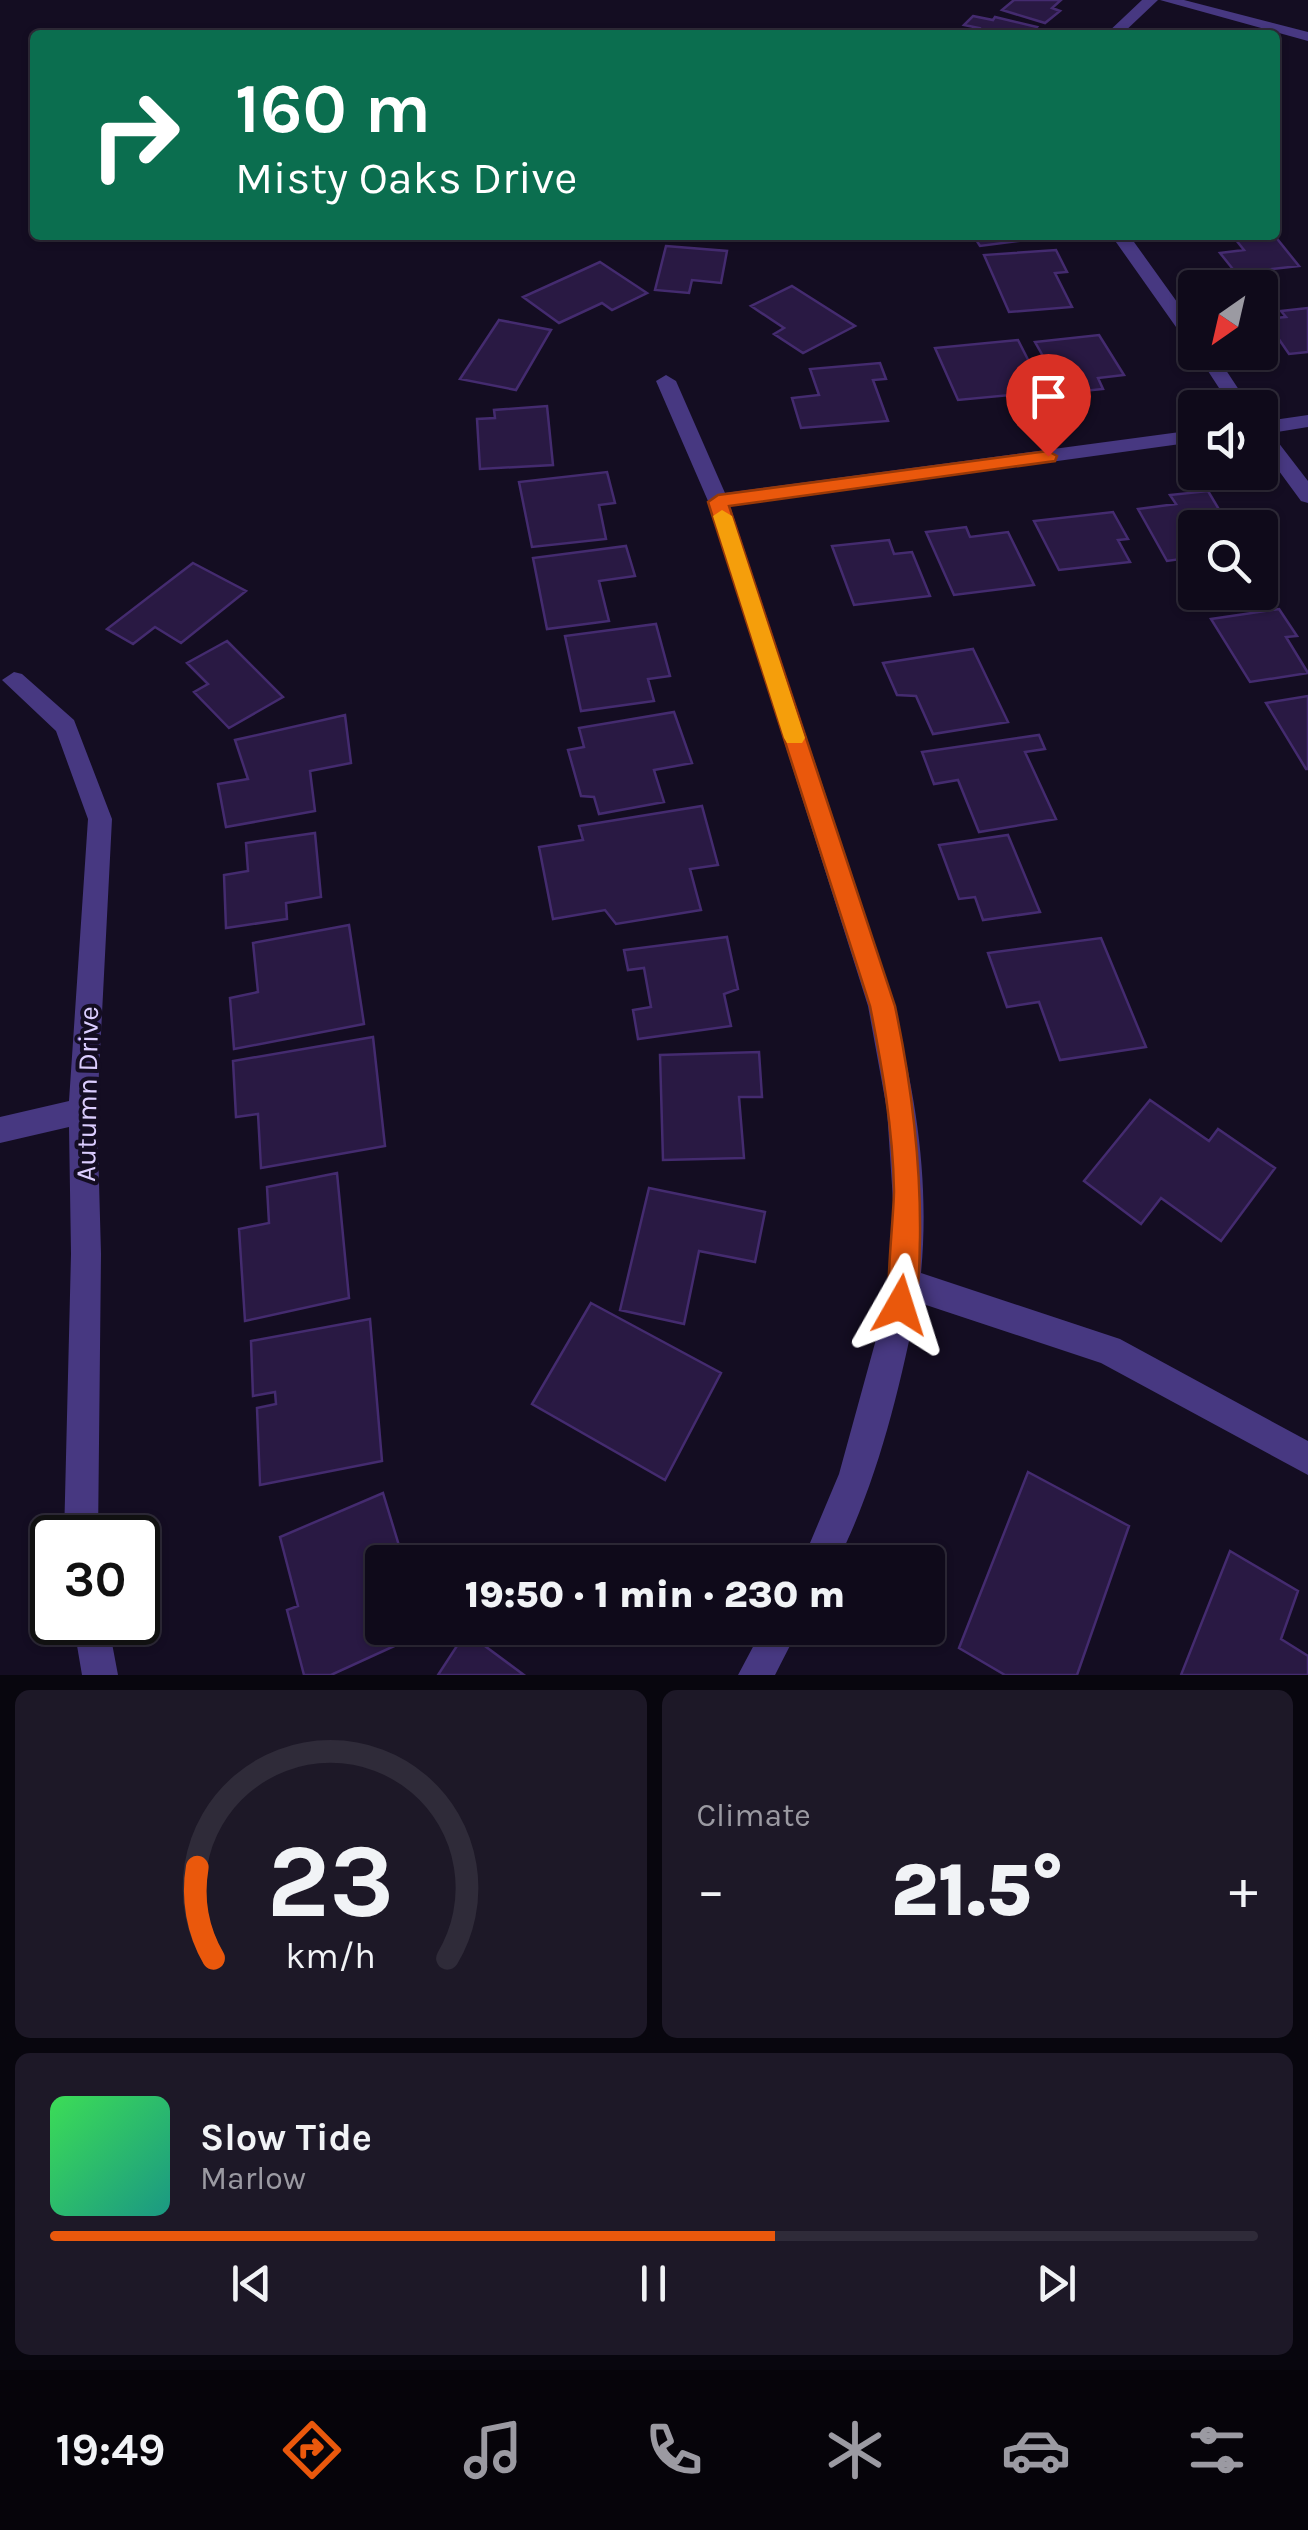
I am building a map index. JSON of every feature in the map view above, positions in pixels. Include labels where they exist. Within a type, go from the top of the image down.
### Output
[{"type":"street","points":[[1118,30],[1151,0]]},
{"type":"street","points":[[1167,0],[1308,37]]},
{"type":"street","points":[[1124,240],[1178,316]]},
{"type":"street","points":[[666,382],[718,502],[882,1006],[896,1073],[907,1189],[905,1284],[860,1459],[828,1545]]},
{"type":"street","points":[[1278,427],[1308,421]]},
{"type":"street","points":[[718,502],[1178,438]]},
{"type":"street","points":[[1278,455],[1308,496]]},
{"type":"street","name":"Autumn Drive","points":[[14,680],[66,726],[100,819],[83,1112],[86,1254],[81,1515]]},
{"type":"street","points":[[0,1130],[83,1112]]},
{"type":"street","points":[[905,1284],[1109,1350],[1308,1459]]},
{"type":"street","points":[[94,1645],[100,1675]]},
{"type":"street","points":[[756,1675],[773,1645]]},
{"type":"building","points":[[1014,0],[1061,0],[1052,8],[1060,11],[1045,23],[1002,10]]},
{"type":"building","points":[[973,16],[1037,27],[977,30],[964,25]]},
{"type":"building","points":[[976,240],[1026,240],[980,246]]},
{"type":"building","points":[[1236,240],[1278,240],[1299,266],[1234,270],[1220,253],[1244,250]]},
{"type":"building","points":[[666,246],[727,251],[721,283],[692,280],[689,293],[655,290]]},
{"type":"building","points":[[1056,250],[1067,272],[1055,273],[1072,307],[1009,312],[984,255]]},
{"type":"building","points":[[600,262],[647,293],[612,310],[602,303],[559,323],[523,297]]},
{"type":"building","points":[[792,286],[855,326],[803,353],[774,334],[784,328],[751,306]]},
{"type":"building","points":[[1308,308],[1308,352],[1289,354],[1278,338],[1278,318],[1286,317],[1281,311]]},
{"type":"building","points":[[499,320],[551,330],[516,390],[460,379]]},
{"type":"building","points":[[1099,335],[1124,375],[1098,378],[1103,389],[1064,393],[1035,342]]},
{"type":"building","points":[[1018,340],[1050,403],[1017,406],[1010,395],[958,400],[935,348]]},
{"type":"building","points":[[880,363],[886,379],[873,380],[888,421],[801,428],[792,398],[819,395],[810,369]]},
{"type":"building","points":[[547,406],[553,465],[480,469],[477,419],[495,418],[494,410]]},
{"type":"building","points":[[607,472],[615,503],[599,505],[606,539],[532,547],[519,482]]},
{"type":"building","points":[[1208,491],[1219,510],[1178,510],[1178,559],[1167,561],[1138,509],[1176,504],[1170,495]]},
{"type":"building","points":[[1113,512],[1128,539],[1118,540],[1130,562],[1059,570],[1034,521]]},
{"type":"building","points":[[966,527],[970,537],[1008,532],[1034,585],[954,595],[926,532]]},
{"type":"building","points":[[889,540],[894,554],[912,552],[930,596],[854,605],[832,546]]},
{"type":"building","points":[[626,546],[635,576],[599,581],[609,621],[547,629],[533,558]]},
{"type":"building","points":[[193,563],[246,591],[181,643],[155,627],[133,644],[107,629]]},
{"type":"building","points":[[1278,609],[1297,636],[1286,637],[1308,673],[1250,682],[1211,619]]},
{"type":"building","points":[[656,624],[670,676],[648,679],[654,701],[581,711],[565,636]]},
{"type":"building","points":[[227,641],[283,697],[229,728],[194,692],[208,684],[187,663]]},
{"type":"building","points":[[973,649],[1008,722],[933,734],[916,696],[897,695],[883,663]]},
{"type":"building","points":[[1308,696],[1308,769],[1306,769],[1266,703]]},
{"type":"building","points":[[674,712],[692,763],[654,770],[664,802],[599,814],[594,797],[581,796],[568,750],[584,747],[579,728]]},
{"type":"building","points":[[345,715],[351,763],[310,771],[315,811],[226,827],[218,784],[248,779],[235,740]]},
{"type":"building","points":[[1039,735],[1045,749],[1025,752],[1056,819],[979,832],[958,780],[934,784],[922,752]]},
{"type":"building","points":[[702,806],[718,865],[690,869],[701,910],[616,924],[605,910],[553,919],[539,847],[583,840],[579,826]]},
{"type":"building","points":[[315,833],[321,897],[286,903],[287,919],[226,928],[224,875],[248,871],[246,843]]},
{"type":"building","points":[[1008,835],[1040,912],[983,920],[975,897],[959,899],[939,845]]},
{"type":"building","points":[[349,925],[364,1024],[234,1049],[230,998],[258,992],[253,943]]},
{"type":"building","points":[[727,937],[738,989],[724,994],[731,1026],[638,1039],[633,1010],[651,1007],[644,968],[628,970],[624,950]]},
{"type":"building","points":[[1101,938],[1146,1047],[1060,1060],[1039,1002],[1007,1007],[988,953]]},
{"type":"building","points":[[373,1037],[385,1146],[261,1168],[258,1114],[236,1117],[233,1061]]},
{"type":"building","points":[[759,1052],[762,1097],[739,1097],[744,1158],[663,1160],[660,1055]]},
{"type":"building","points":[[1150,1100],[1209,1141],[1218,1129],[1275,1168],[1221,1241],[1161,1198],[1141,1224],[1084,1181]]},
{"type":"building","points":[[337,1173],[349,1298],[245,1321],[239,1229],[269,1223],[267,1187]]},
{"type":"building","points":[[649,1188],[765,1212],[755,1262],[699,1251],[684,1324],[620,1310]]},
{"type":"building","points":[[591,1303],[721,1373],[665,1480],[532,1404]]},
{"type":"building","points":[[370,1319],[382,1461],[260,1485],[257,1408],[276,1404],[275,1392],[253,1396],[251,1341]]},
{"type":"building","points":[[1028,1472],[1129,1526],[1077,1675],[1005,1675],[959,1648]]},
{"type":"building","points":[[383,1493],[399,1545],[365,1545],[365,1645],[397,1645],[331,1675],[304,1675],[287,1610],[298,1606],[280,1537]]},
{"type":"building","points":[[1230,1551],[1298,1591],[1281,1639],[1308,1656],[1308,1675],[1181,1675]]},
{"type":"building","points":[[458,1645],[484,1645],[524,1675],[438,1675]]},
{"type":"slow traffic","points":[[722,516],[795,738]]},
{"type":"route","points":[[900,1305],[905,1284],[907,1189],[896,1073],[882,1006],[718,502],[1048,456]]}]
